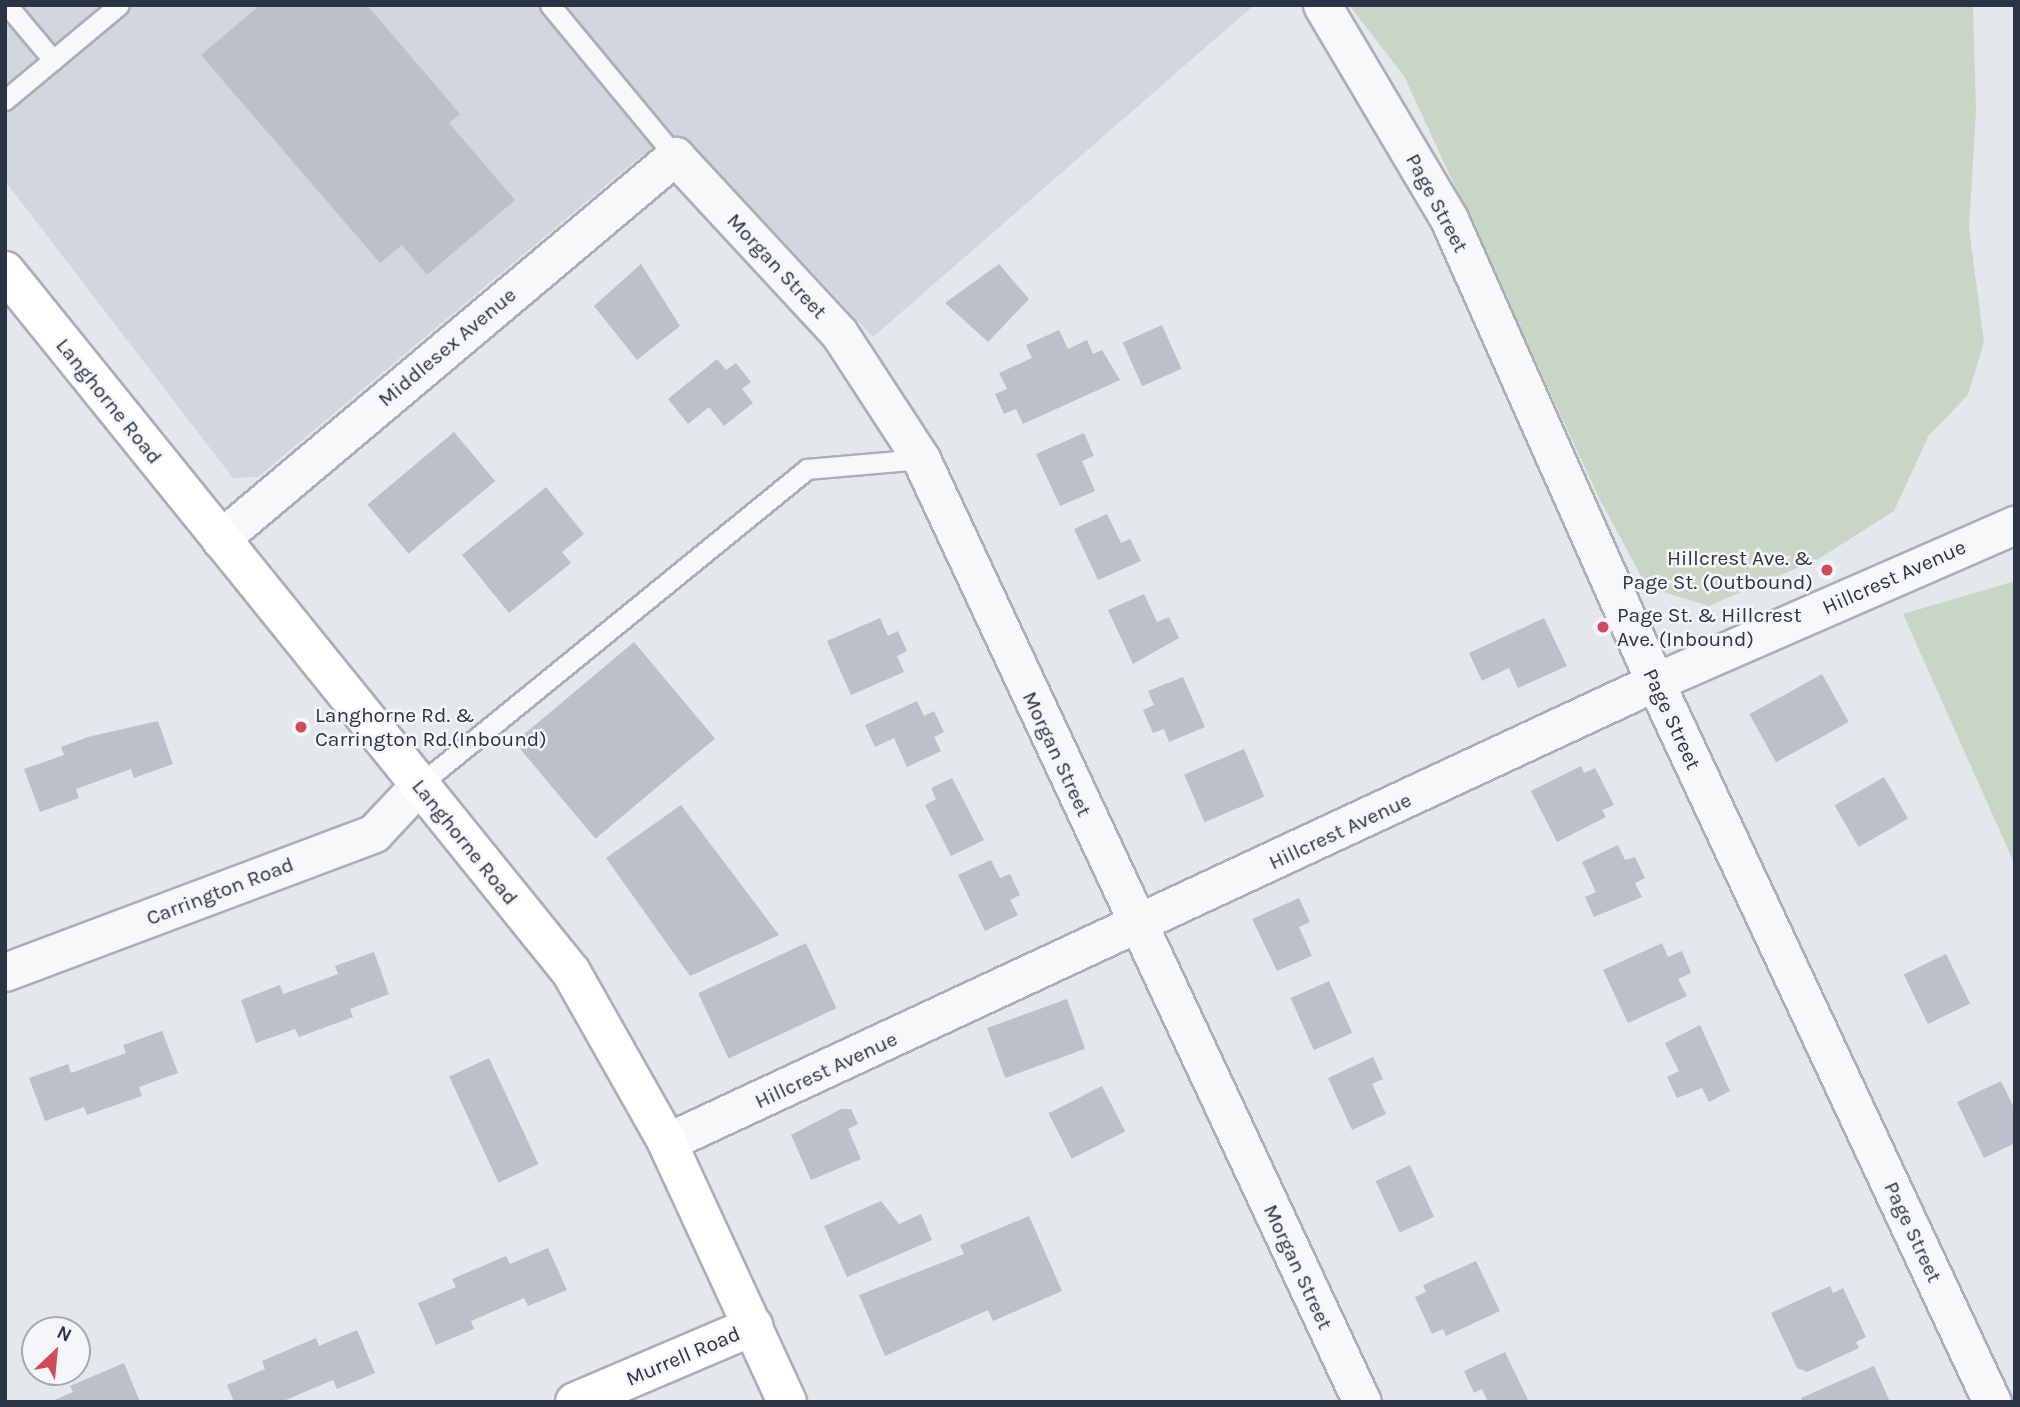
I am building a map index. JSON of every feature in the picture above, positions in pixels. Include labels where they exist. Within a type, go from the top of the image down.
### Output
[{"type":"main road","name":"Langhorne Road","points":[[5,271],[570,972],[667,1142],[788,1402]]},
{"type":"main road","name":"Murrell Road","points":[[575,1402],[753,1326]]},
{"type":"street","name":"Page Street","points":[[1322,5],[1449,219],[1654,682],[1992,1402]]},
{"type":"street","name":"Morgan Street","points":[[676,156],[839,333],[920,459],[1362,1402]]},
{"type":"street","name":"Middlesex Avenue","points":[[219,539],[676,156]]},
{"type":"street","name":"Hillcrest Avenue","points":[[667,1142],[1138,927],[1654,682],[2015,524]]},
{"type":"street","name":"Carrington Road","points":[[5,972],[374,833],[418,785]]},
{"type":"lane","points":[[7,5],[53,60]]},
{"type":"lane","points":[[5,100],[120,5]]},
{"type":"lane","points":[[550,5],[676,156]]},
{"type":"lane","points":[[418,785],[807,469],[920,459]]},
{"type":"shaded area","points":[[5,5],[1254,5],[873,337],[699,151],[642,155],[258,477],[233,478],[5,181]]},
{"type":"green space","points":[[1349,5],[1973,5],[1976,112],[1969,228],[1984,342],[1968,395],[1929,435],[1894,511],[1820,558],[1709,606],[1647,587],[1599,498],[1404,76]]},
{"type":"green space","points":[[2015,581],[2015,865],[1903,614]]},
{"type":"building","points":[[260,5],[367,5],[460,114],[449,123],[515,200],[427,275],[402,245],[380,263],[201,55]]},
{"type":"building","points":[[641,264],[680,326],[637,360],[594,306]]},
{"type":"building","points":[[999,264],[1029,299],[988,342],[945,303]]},
{"type":"building","points":[[1162,325],[1182,369],[1142,386],[1123,342]]},
{"type":"building","points":[[1059,330],[1068,349],[1087,340],[1093,354],[1102,350],[1120,380],[1023,424],[1016,409],[1004,414],[995,394],[1007,389],[999,373],[1032,358],[1026,345]]},
{"type":"building","points":[[717,359],[726,370],[736,363],[751,382],[742,389],[753,403],[724,426],[709,407],[688,424],[668,399]]},
{"type":"building","points":[[454,432],[495,481],[409,554],[367,505]]},
{"type":"building","points":[[1084,433],[1094,456],[1082,461],[1095,491],[1060,506],[1036,454]]},
{"type":"building","points":[[546,487],[584,534],[562,552],[571,563],[509,613],[462,555]]},
{"type":"building","points":[[1107,514],[1121,543],[1130,539],[1141,561],[1098,580],[1074,529]]},
{"type":"building","points":[[1144,594],[1157,622],[1169,617],[1179,638],[1133,664],[1108,610]]},
{"type":"building","points":[[880,618],[888,636],[898,631],[907,651],[897,656],[904,672],[851,695],[827,641]]},
{"type":"building","points":[[1544,618],[1567,666],[1518,688],[1509,668],[1482,681],[1469,653]]},
{"type":"building","points":[[634,642],[715,739],[595,839],[514,742]]},
{"type":"building","points":[[1822,674],[1849,722],[1776,762],[1749,714]]},
{"type":"building","points":[[1183,677],[1205,727],[1169,742],[1164,729],[1153,733],[1143,710],[1154,705],[1148,691]]},
{"type":"building","points":[[917,701],[924,716],[934,711],[944,732],[934,737],[941,751],[907,767],[894,738],[875,747],[865,725]]},
{"type":"building","points":[[158,721],[173,764],[134,778],[131,769],[76,789],[79,798],[40,812],[24,769],[64,755],[61,747],[88,737]]},
{"type":"building","points":[[1244,749],[1264,797],[1204,822],[1184,774]]},
{"type":"building","points":[[1581,766],[1584,773],[1595,768],[1614,805],[1602,810],[1606,817],[1557,842],[1531,791]]},
{"type":"building","points":[[1884,777],[1908,819],[1859,847],[1835,806]]},
{"type":"building","points":[[952,778],[984,840],[951,856],[925,805],[936,799],[931,788]]},
{"type":"building","points":[[681,805],[779,935],[690,976],[606,858]]},
{"type":"building","points":[[1618,845],[1625,860],[1635,857],[1645,878],[1635,883],[1642,897],[1594,917],[1585,897],[1596,892],[1582,862]]},
{"type":"building","points":[[991,860],[1000,878],[1010,874],[1020,895],[1010,900],[1018,915],[985,931],[958,875]]},
{"type":"building","points":[[1299,898],[1310,922],[1299,927],[1312,956],[1277,971],[1252,919]]},
{"type":"building","points":[[806,943],[836,1008],[729,1059],[698,993]]},
{"type":"building","points":[[1662,943],[1668,957],[1682,951],[1691,973],[1678,979],[1687,996],[1628,1023],[1603,970]]},
{"type":"building","points":[[374,952],[389,994],[350,1009],[353,1017],[299,1037],[295,1029],[256,1043],[241,1000],[280,985],[283,994],[311,984],[338,974],[335,966]]},
{"type":"building","points":[[1946,954],[1970,1003],[1928,1024],[1904,975]]},
{"type":"building","points":[[1329,981],[1352,1033],[1314,1050],[1291,998]]},
{"type":"building","points":[[1067,999],[1085,1049],[1005,1078],[987,1028]]},
{"type":"building","points":[[1700,1025],[1730,1091],[1709,1102],[1702,1088],[1677,1098],[1667,1077],[1679,1071],[1665,1043]]},
{"type":"building","points":[[162,1031],[178,1073],[139,1087],[142,1096],[87,1115],[84,1107],[45,1121],[29,1078],[68,1064],[71,1073],[126,1053],[123,1045]]},
{"type":"building","points":[[1373,1057],[1383,1079],[1372,1084],[1386,1114],[1352,1130],[1328,1078]]},
{"type":"building","points":[[489,1058],[538,1164],[499,1183],[449,1077]]},
{"type":"building","points":[[2001,1081],[2015,1110],[2015,1143],[1984,1158],[1957,1102]]},
{"type":"building","points":[[1102,1086],[1125,1131],[1072,1159],[1049,1113]]},
{"type":"building","points":[[841,1109],[851,1109],[858,1124],[848,1129],[861,1159],[811,1180],[791,1135]]},
{"type":"building","points":[[1410,1165],[1434,1217],[1400,1233],[1376,1181]]},
{"type":"building","points":[[881,1201],[899,1224],[921,1214],[932,1240],[847,1277],[824,1226]]},
{"type":"building","points":[[1029,1216],[1062,1291],[993,1321],[988,1310],[885,1356],[859,1295],[964,1254],[960,1245]]},
{"type":"building","points":[[548,1248],[567,1290],[528,1306],[524,1298],[471,1321],[474,1329],[436,1345],[418,1303],[456,1287],[452,1279],[506,1256],[510,1264]]},
{"type":"building","points":[[1476,1261],[1500,1311],[1446,1336],[1443,1329],[1432,1334],[1415,1297],[1426,1292],[1423,1285]]},
{"type":"building","points":[[1830,1286],[1833,1293],[1843,1288],[1866,1337],[1856,1342],[1859,1348],[1807,1372],[1797,1368],[1771,1313]]},
{"type":"building","points":[[357,1330],[375,1373],[337,1389],[333,1380],[281,1402],[234,1402],[227,1385],[265,1369],[262,1361],[316,1338],[319,1346]]},
{"type":"building","points":[[1505,1352],[1529,1402],[1488,1402],[1482,1389],[1474,1393],[1464,1371]]},
{"type":"building","points":[[124,1363],[140,1402],[50,1402],[73,1392],[70,1386],[91,1386],[91,1377]]},
{"type":"building","points":[[1874,1366],[1890,1402],[1803,1402],[1801,1398]]},
{"type":"place","name":"Hillcrest Ave. & Page St. (Outbound)","points":[[1827,570]]},
{"type":"place","name":"Page St. & Hillcrest Ave. (Inbound)","points":[[1603,627]]},
{"type":"place","name":"Langhorne Rd. & Carrington Rd.(Inbound)","points":[[301,727]]}]
